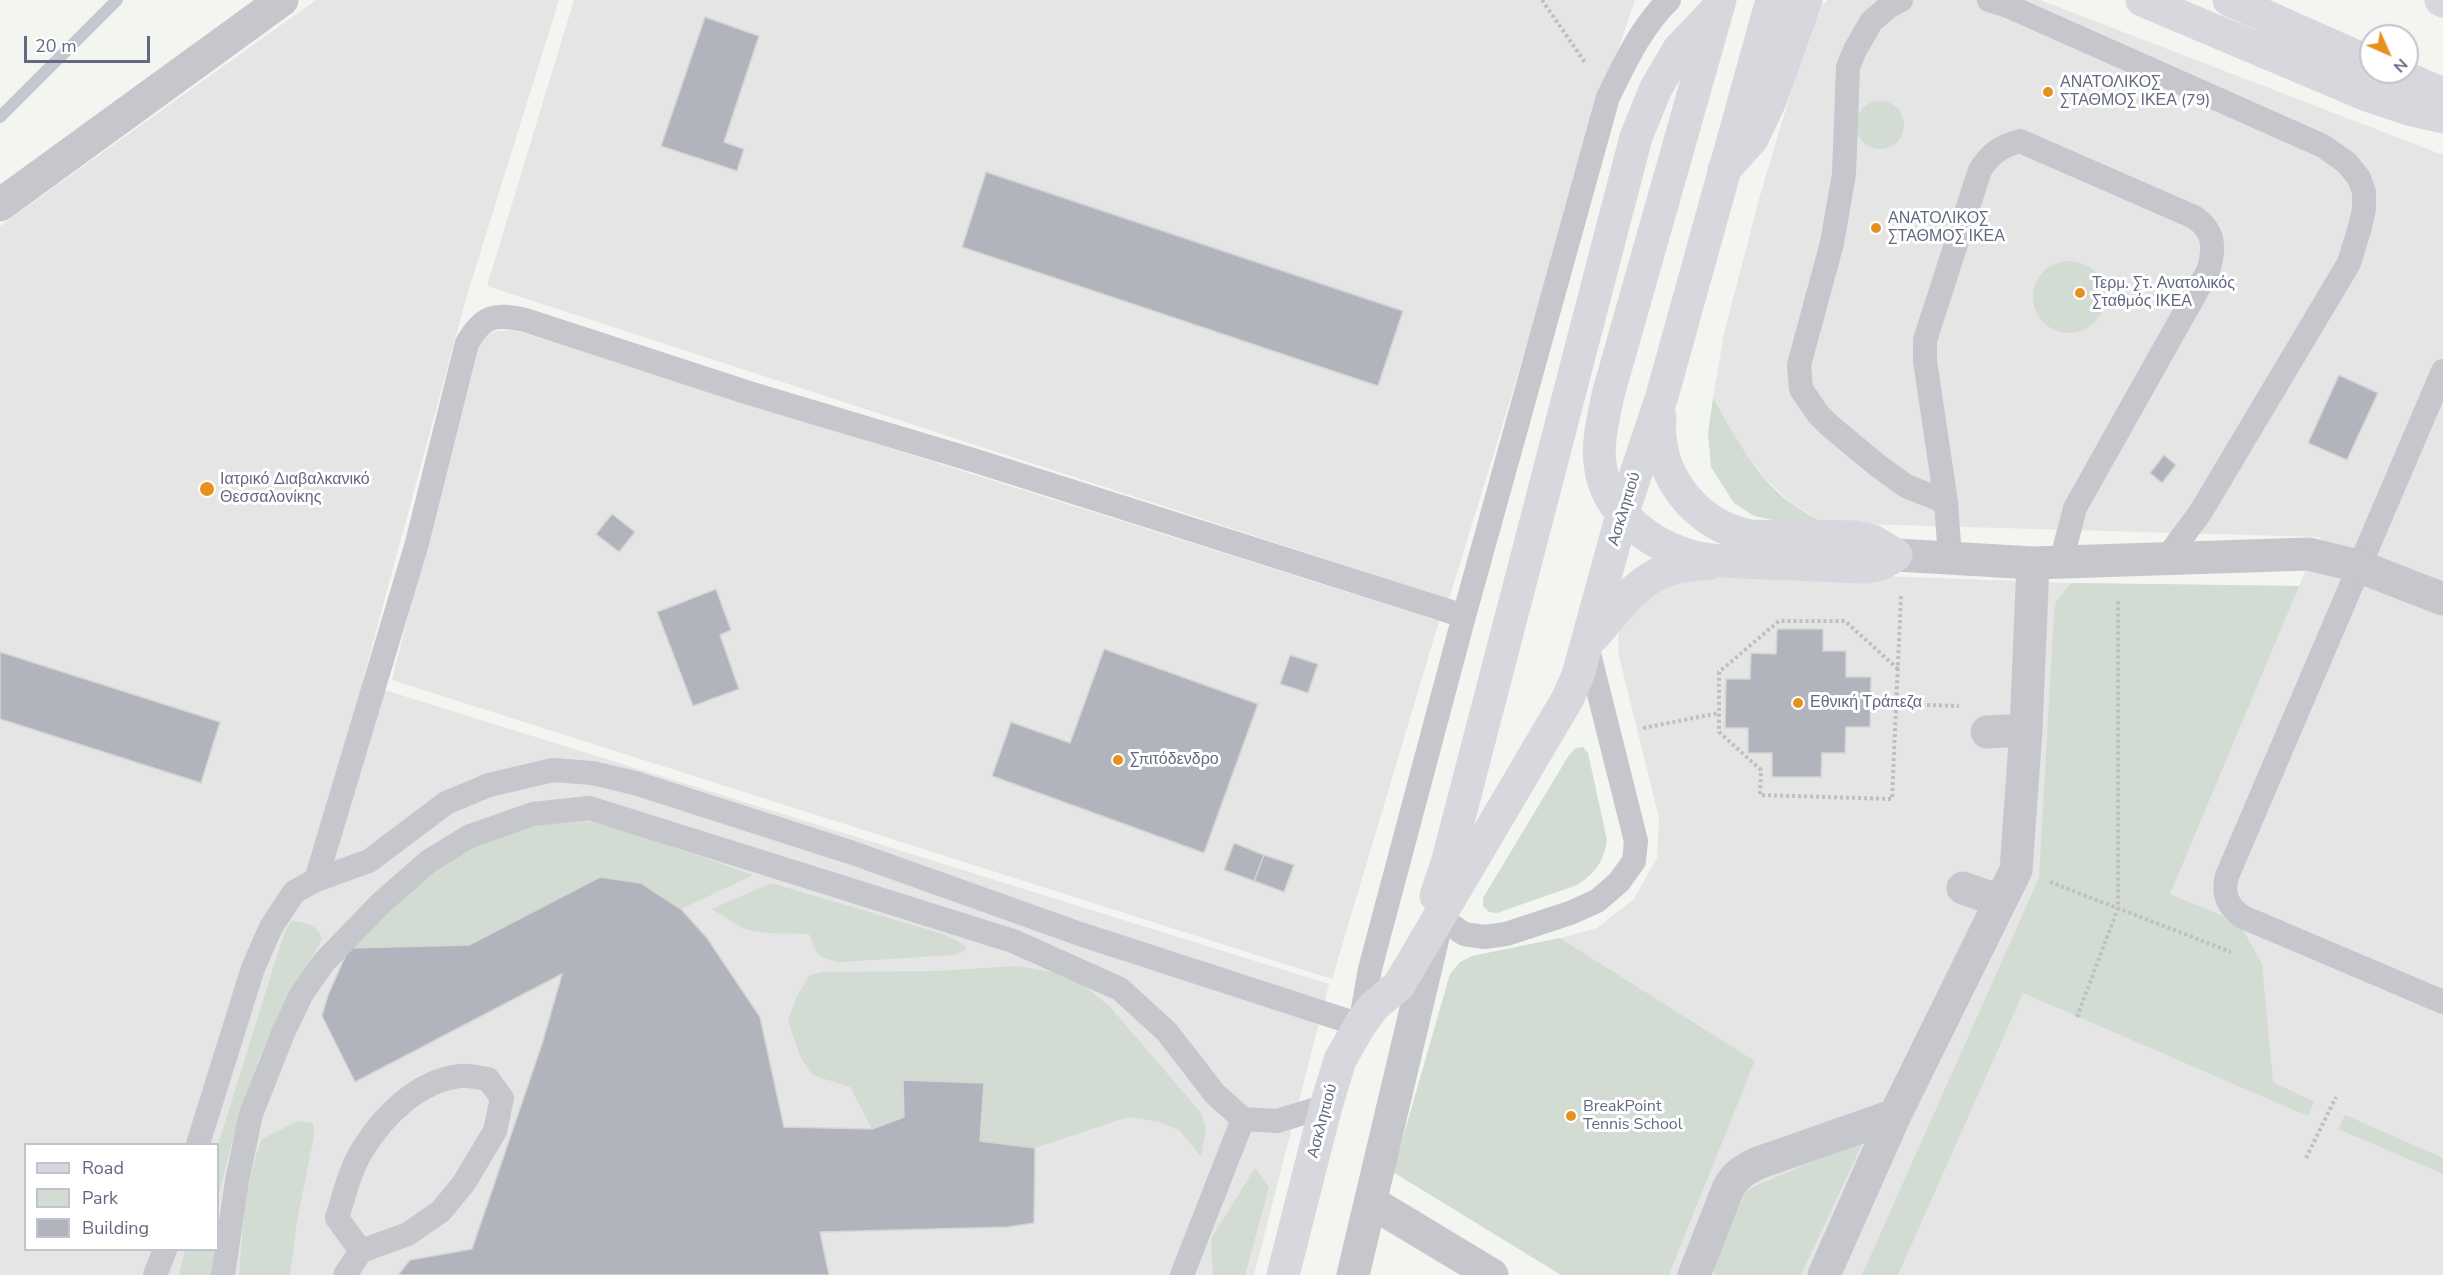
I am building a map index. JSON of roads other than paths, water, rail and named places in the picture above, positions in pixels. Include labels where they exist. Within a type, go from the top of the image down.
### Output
[{"type":"street","points":[[0,205],[282,0]]},
{"type":"street","name":"Ασκληπιού","points":[[1283,1275],[1326,1106],[1341,1060],[1360,1024],[1373,1007],[1399,985],[1569,698],[1622,515],[1662,396],[1772,0]]},
{"type":"street","points":[[1724,170],[1752,139],[1762,120],[1806,0]]},
{"type":"street","points":[[2142,0],[2367,95],[2412,110],[2443,117]]},
{"type":"street","points":[[2229,0],[2359,58]]},
{"type":"street","points":[[1720,4],[1605,411],[1600,463],[1604,480],[1622,515],[1639,530],[1664,545],[1687,554],[1725,562]]},
{"type":"street","name":"Ασκληπιού","points":[[1399,985],[1441,883],[1636,137],[1656,88],[1679,50],[1720,4]]},
{"type":"street","points":[[2419,84],[2443,94]]},
{"type":"street","points":[[1662,396],[1659,425],[1664,459],[1677,487],[1706,518],[1734,533],[1750,536],[1856,537],[1873,541],[1896,555],[2047,563],[2309,554],[2358,566],[2443,599]]},
{"type":"street","points":[[1586,645],[1622,602],[1658,574],[1680,567],[1725,562],[1866,567],[1881,564],[1896,555]]},
{"type":"street","points":[[1824,1275],[1895,1114],[2016,870],[2026,730],[2047,563]]},
{"type":"street","points":[[1987,732],[2026,730]]},
{"type":"street","points":[[1963,888],[2000,901]]},
{"type":"street","points":[[1353,1275],[1438,916]]},
{"type":"street","points":[[1694,1275],[1728,1189],[1741,1172],[1758,1163],[1895,1114]]},
{"type":"street","points":[[1371,1202],[1492,1275]]},
{"type":"lane","points":[[198,1143],[253,968],[267,937],[294,892],[316,880],[369,861],[446,803],[489,785],[553,770],[592,773],[635,783],[853,853],[1080,934],[1360,1024],[1370,969],[1464,616],[1608,98],[1631,51],[1654,14],[1669,0]]},
{"type":"lane","points":[[1900,0],[1871,22],[1854,50],[1848,67],[1844,174],[1832,243],[1799,364],[1801,389],[1818,414],[1830,426],[1877,465],[1906,486],[1946,502]]},
{"type":"lane","points":[[1989,0],[2008,6],[2323,146],[2347,163],[2359,178],[2364,192],[2361,227],[2349,263],[2200,513],[2165,560]]},
{"type":"lane","points":[[1950,558],[1946,502],[1924,361],[1925,340],[1977,179],[1986,160],[2004,145],[2020,141],[2201,221],[2211,236],[2213,255],[2208,271],[2075,508],[2047,563]]},
{"type":"lane","points":[[316,880],[417,543],[467,343],[476,328],[489,318],[507,315],[525,320],[749,393],[976,461],[1464,616]]},
{"type":"lane","points":[[2443,371],[2358,566],[2227,876],[2224,888],[2226,900],[2233,910],[2243,917],[2443,1002]]},
{"type":"lane","points":[[1438,916],[1464,934],[1485,937],[1506,934],[1597,902],[1619,882],[1634,861],[1636,841],[1586,645]]},
{"type":"lane","points":[[223,1275],[237,1182],[251,1114],[283,1033],[307,987],[324,962],[381,903],[429,861],[470,836],[533,814],[589,808],[1013,941],[1119,989],[1167,1032],[1215,1094],[1243,1119],[1277,1121],[1326,1106]]},
{"type":"lane","points":[[345,1275],[361,1251],[408,1234],[441,1212],[464,1183],[495,1131],[502,1098],[488,1079],[462,1076],[442,1080],[419,1090],[389,1115],[362,1150],[337,1218],[361,1251]]},
{"type":"lane","points":[[1182,1275],[1243,1119]]},
{"type":"lane","points":[[155,1275],[165,1251]]},
{"type":"waterway","points":[[0,117],[117,0]]},
{"type":"place","name":"ΑΝΑΤΟΛΙΚΟΣ ΣΤΑΘΜΟΣ ΙΚΕΑ (79)","points":[[2048,92]]},
{"type":"place","name":"ΑΝΑΤΟΛΙΚΟΣ ΣΤΑΘΜΟΣ ΙΚΕΑ","points":[[1876,228]]},
{"type":"place","name":"Τερμ. Στ. Ανατολικός Σταθμός ΙΚΕΑ","points":[[2080,293]]},
{"type":"place","name":"Ιατρικό Διαβαλκανικό Θεσσαλονίκης","points":[[207,489]]},
{"type":"place","name":"Εθνική Τράπεζα","points":[[1798,703]]},
{"type":"place","name":"Σπιτόδενδρο","points":[[1118,760]]},
{"type":"place","name":"BreakPoint Tennis School","points":[[1571,1116]]}]
